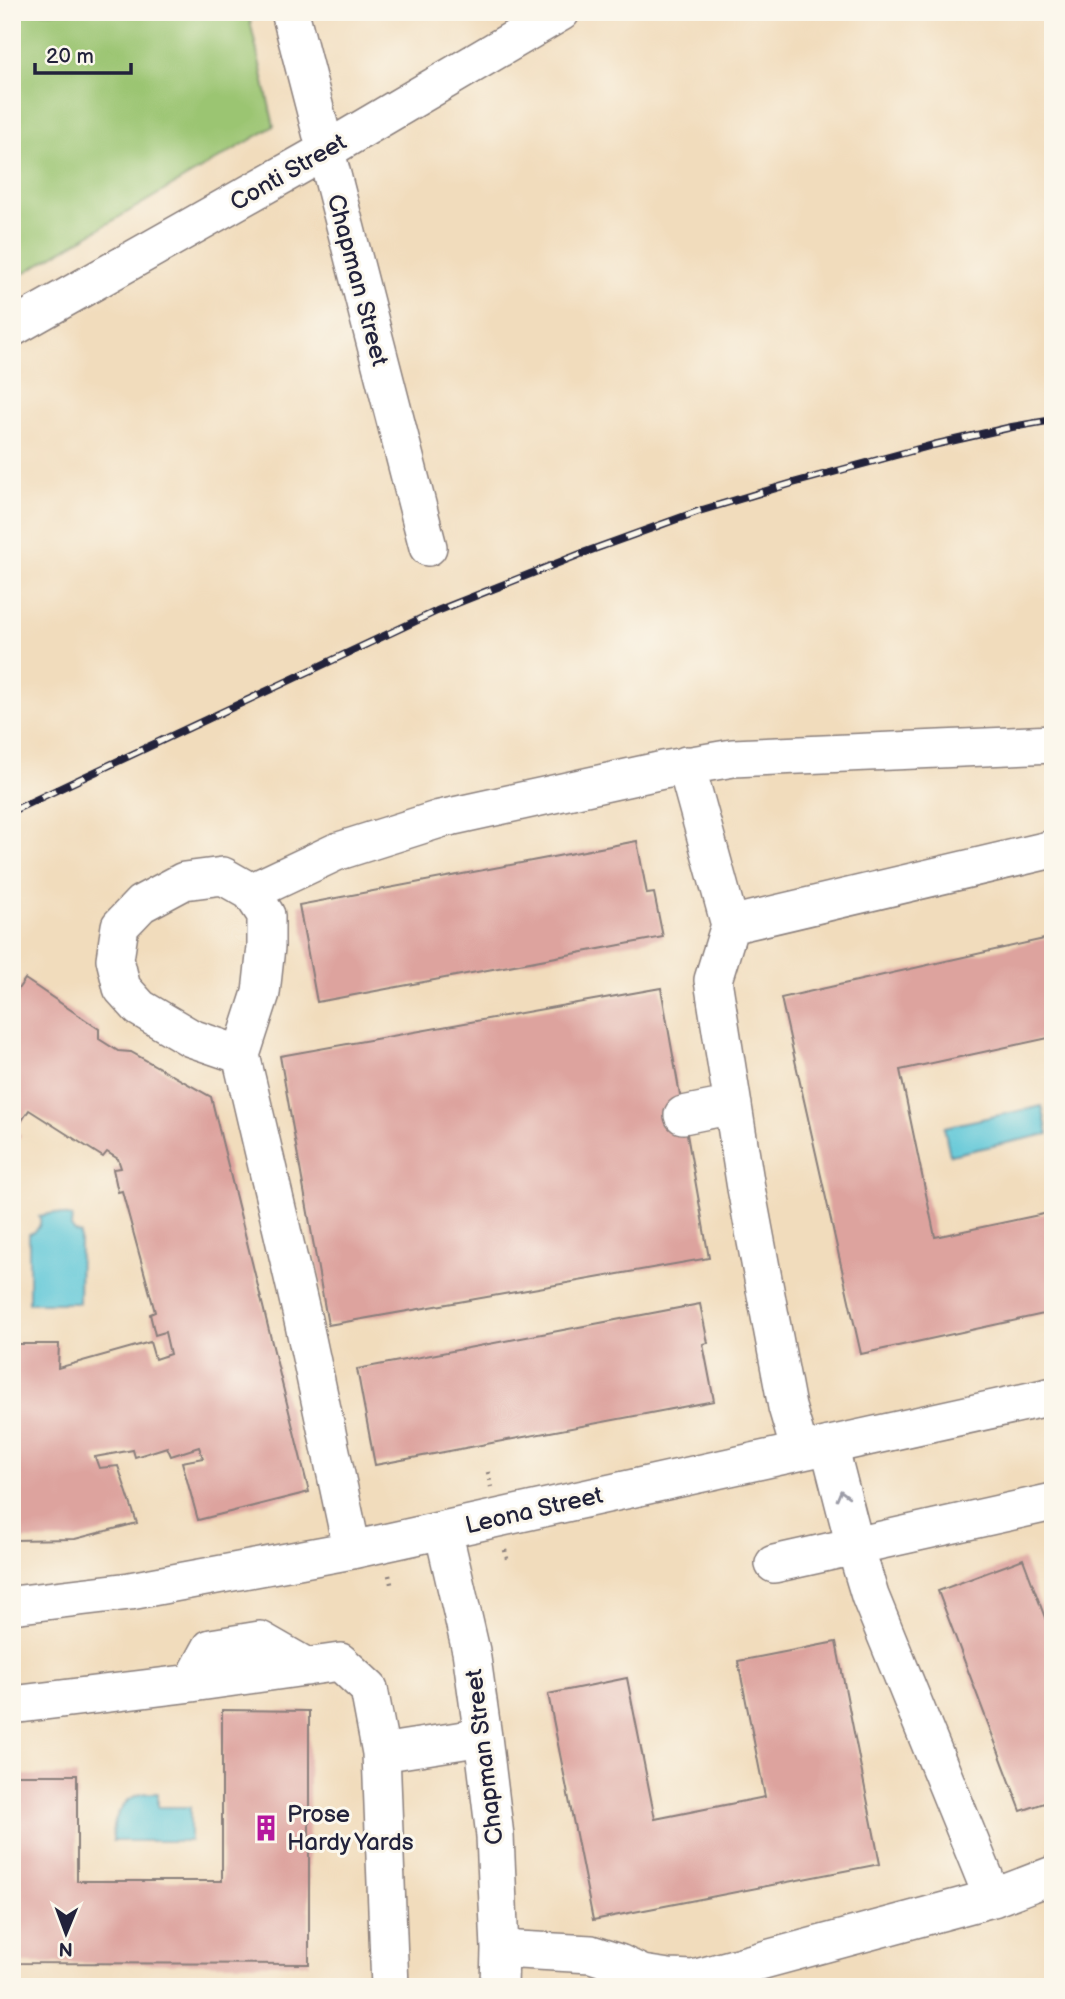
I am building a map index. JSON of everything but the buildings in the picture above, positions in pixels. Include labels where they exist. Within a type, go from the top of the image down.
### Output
[{"type":"street","name":"Chapman Street","points":[[290,12],[428,547]]},
{"type":"street","name":"Conti Street","points":[[12,328],[325,151],[561,12]]},
{"type":"street","points":[[251,892],[336,852],[440,819],[686,765],[733,758],[1053,744]]},
{"type":"street","points":[[686,765],[730,925],[713,980],[746,1188],[787,1406],[815,1448],[855,1546],[870,1597],[993,1898]]},
{"type":"street","points":[[730,925],[1053,849]]},
{"type":"street","points":[[241,1055],[191,1038],[140,1008],[122,988],[115,959],[120,926],[141,904],[184,881],[223,876],[251,892],[266,915],[261,993],[241,1055],[303,1320],[352,1550]]},
{"type":"street","points":[[683,1115],[733,1105]]},
{"type":"street","name":"Leona Street","points":[[12,1605],[130,1591],[352,1550],[1053,1396]]},
{"type":"street","points":[[774,1564],[1053,1502]]},
{"type":"street","name":"Chapman Street","points":[[443,1530],[471,1651],[483,1737],[495,1836],[499,1987]]},
{"type":"street","points":[[12,1705],[340,1662],[369,1689],[381,1753],[390,1987]]},
{"type":"street","points":[[381,1753],[483,1737]]},
{"type":"street","points":[[500,1950],[591,1954],[642,1974],[693,1979],[993,1898],[1053,1875]]},
{"type":"green space","points":[[12,12],[248,12],[274,126],[12,280]]},
{"type":"water","points":[[1042,1106],[1048,1134],[950,1155],[944,1127]]},
{"type":"water","points":[[54,1213],[72,1217],[71,1227],[80,1234],[79,1303],[29,1303],[29,1234],[38,1227],[39,1216]]},
{"type":"water","points":[[158,1793],[158,1807],[190,1807],[190,1841],[113,1841],[116,1819],[123,1806],[141,1794]]},
{"type":"railway","points":[[12,811],[437,611],[583,553],[699,511],[793,483],[933,445],[1053,420]]},
{"type":"place","name":"Prose Hardy Yards","points":[[266,1828]]}]
